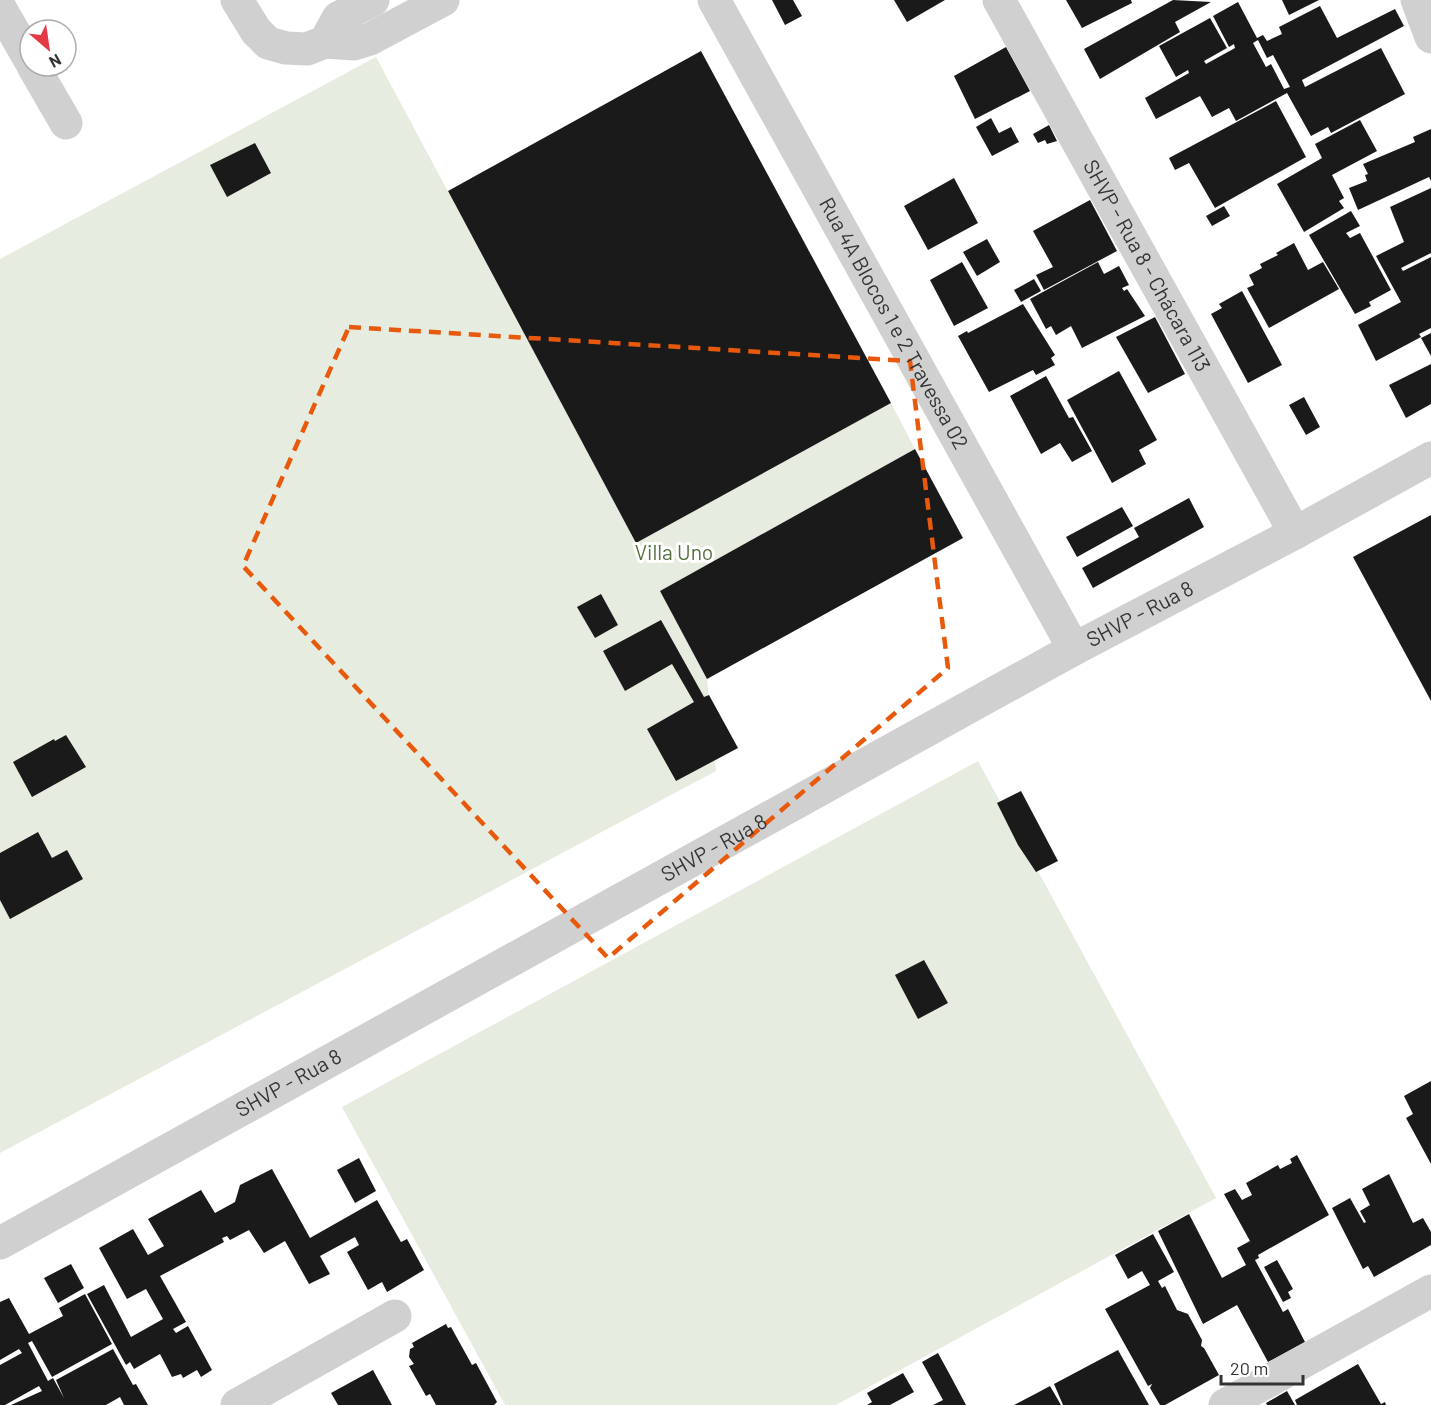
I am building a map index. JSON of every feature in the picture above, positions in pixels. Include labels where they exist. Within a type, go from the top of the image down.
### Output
[{"type":"street","points":[[237,0],[256,31],[268,42],[286,48],[307,49],[325,42],[354,44],[370,39],[443,0]]},
{"type":"street","name":"Rua 4A Blocos 1 e 2 Travessa 02","points":[[714,0],[1074,649]]},
{"type":"street","name":"SHVP - Rua 8 - Chácara 113","points":[[999,0],[1295,533]]},
{"type":"street","points":[[1417,0],[1431,38]]},
{"type":"street","points":[[325,42],[338,18],[360,3]]},
{"type":"street","points":[[0,8],[18,39]]},
{"type":"street","points":[[40,78],[66,123]]},
{"type":"street","name":"SHVP - Rua 8","points":[[0,1244],[1074,649],[1295,533],[1431,458]]},
{"type":"street","points":[[1225,1405],[1431,1291]]},
{"type":"street","points":[[237,1405],[395,1316]]},
{"type":"highlighted area","points":[[349,327],[910,361],[948,668],[608,958],[243,566]]},
{"type":"green space","name":"Villa Uno","points":[[376,57],[636,543],[891,403],[915,449],[660,591],[707,679],[716,771],[0,1153],[0,259]]},
{"type":"green space","points":[[978,761],[1216,1198],[836,1405],[505,1405],[342,1107]]},
{"type":"building","points":[[772,0],[793,0],[802,16],[785,25]]},
{"type":"building","points":[[894,0],[945,0],[907,22]]},
{"type":"building","points":[[1066,0],[1131,0],[1132,3],[1082,28]]},
{"type":"building","points":[[1173,0],[1211,2],[1175,22],[1180,32],[1100,79],[1084,49]]},
{"type":"building","points":[[1282,0],[1319,0],[1289,15]]},
{"type":"building","points":[[1238,2],[1257,38],[1263,35],[1267,41],[1282,34],[1279,27],[1320,6],[1337,38],[1395,9],[1404,26],[1302,80],[1305,87],[1381,48],[1405,94],[1331,133],[1328,127],[1311,136],[1287,93],[1236,121],[1229,108],[1212,117],[1200,96],[1156,119],[1145,98],[1189,73],[1188,70],[1176,77],[1159,46],[1210,18],[1227,48],[1204,61],[1206,64],[1235,48],[1234,44],[1229,47],[1213,16]],"holes":[[[1258,40],[1267,58],[1273,55],[1290,87],[1284,89],[1271,64],[1266,67],[1253,43]]]},
{"type":"building","points":[[1006,47],[1030,91],[975,119],[954,76]]},
{"type":"building","points":[[701,51],[891,403],[636,543],[448,191]]},
{"type":"building","points":[[1276,101],[1306,157],[1215,208],[1189,163],[1175,170],[1169,158]]},
{"type":"building","points":[[991,118],[999,133],[1011,127],[1019,142],[992,156],[976,127]]},
{"type":"building","points":[[1360,120],[1377,151],[1332,175],[1344,198],[1339,201],[1344,208],[1304,232],[1277,184],[1322,158],[1315,144]]},
{"type":"building","points":[[1049,125],[1057,141],[1047,144],[1045,140],[1038,143],[1033,134]]},
{"type":"building","points":[[1431,129],[1431,181],[1429,177],[1358,210],[1349,188],[1367,181],[1365,175],[1368,174],[1363,164],[1415,142],[1413,137]]},
{"type":"building","points":[[255,143],[271,173],[227,197],[210,165]]},
{"type":"building","points":[[954,178],[978,223],[928,250],[904,206]]},
{"type":"building","points":[[1431,188],[1431,253],[1401,268],[1403,271],[1431,257],[1431,328],[1419,334],[1421,337],[1376,361],[1358,325],[1401,302],[1376,256],[1404,242],[1390,207]]},
{"type":"building","points":[[1090,200],[1117,251],[1044,290],[1036,275],[1053,267],[1033,231]]},
{"type":"building","points":[[1224,206],[1230,216],[1212,226],[1206,216]]},
{"type":"building","points":[[1351,211],[1360,226],[1346,233],[1350,238],[1360,233],[1391,290],[1369,302],[1371,306],[1355,314],[1309,235]]},
{"type":"building","points":[[987,239],[1000,262],[977,276],[963,252]]},
{"type":"building","points":[[1294,243],[1308,270],[1323,262],[1339,289],[1269,328],[1247,288],[1254,285],[1249,275],[1262,268],[1260,264],[1278,255],[1276,253]]},
{"type":"building","points":[[962,262],[988,308],[954,326],[930,280]]},
{"type":"building","points":[[1098,262],[1104,274],[1119,266],[1129,285],[1122,288],[1124,291],[1127,289],[1145,316],[1082,348],[1071,326],[1056,335],[1051,326],[1046,329],[1030,299]]},
{"type":"building","points":[[1034,279],[1041,291],[1021,302],[1014,290]]},
{"type":"building","points":[[1242,291],[1282,365],[1248,383],[1211,314],[1222,308],[1219,304]]},
{"type":"building","points":[[1023,304],[1055,355],[1051,358],[1055,365],[1036,375],[1033,370],[989,392],[958,336]]},
{"type":"building","points":[[1155,317],[1185,374],[1148,393],[1116,337]]},
{"type":"building","points":[[1431,333],[1431,356],[1421,338]]},
{"type":"building","points":[[1431,364],[1431,404],[1406,418],[1389,385]]},
{"type":"building","points":[[1119,371],[1157,440],[1139,450],[1146,464],[1112,483],[1067,400]]},
{"type":"building","points":[[1046,376],[1069,418],[1073,417],[1092,451],[1072,462],[1060,443],[1041,454],[1010,396]]},
{"type":"building","points":[[1304,397],[1320,427],[1306,435],[1289,405]]},
{"type":"building","points":[[915,449],[963,538],[707,679],[660,591]]},
{"type":"building","points":[[1189,498],[1204,527],[1093,588],[1082,568],[1139,537],[1134,528]]},
{"type":"building","points":[[1122,507],[1133,526],[1077,557],[1066,537]]},
{"type":"building","points":[[1431,515],[1431,701],[1353,557]]},
{"type":"building","points":[[601,594],[618,625],[595,638],[577,607]]},
{"type":"building","points":[[661,620],[704,697],[709,695],[738,748],[676,781],[647,729],[694,702],[672,664],[625,691],[603,651]]},
{"type":"building","points":[[66,735],[86,767],[32,797],[13,762],[54,739],[55,741]]},
{"type":"building","points":[[1021,791],[1058,861],[1036,872],[1018,845],[997,803]]},
{"type":"building","points":[[38,832],[52,858],[67,850],[83,879],[10,919],[0,900],[0,853]]},
{"type":"building","points":[[924,960],[948,1003],[918,1019],[895,975]]},
{"type":"building","points":[[1431,1081],[1431,1164],[1406,1118],[1413,1114],[1404,1096]]},
{"type":"building","points":[[1297,1155],[1329,1215],[1258,1255],[1259,1258],[1255,1260],[1283,1312],[1288,1309],[1305,1342],[1268,1362],[1237,1305],[1203,1324],[1158,1231],[1189,1214],[1222,1278],[1246,1265],[1237,1248],[1250,1241],[1224,1194],[1235,1189],[1242,1200],[1252,1195],[1246,1183],[1278,1165],[1280,1169],[1292,1163],[1290,1159]]},
{"type":"building","points":[[359,1158],[376,1191],[355,1203],[337,1170]]},
{"type":"building","points":[[272,1169],[310,1238],[377,1200],[401,1242],[407,1239],[424,1270],[387,1292],[382,1282],[368,1290],[347,1252],[359,1245],[355,1237],[320,1256],[330,1274],[309,1284],[285,1241],[264,1253],[249,1230],[230,1240],[227,1236],[222,1238],[224,1242],[160,1276],[186,1322],[173,1329],[176,1333],[188,1326],[212,1370],[201,1377],[197,1370],[183,1378],[181,1374],[172,1377],[160,1354],[134,1369],[130,1362],[126,1365],[87,1294],[104,1285],[131,1337],[163,1319],[146,1289],[127,1299],[99,1248],[133,1229],[148,1255],[164,1246],[148,1219],[201,1190],[215,1213],[235,1202],[240,1185]]},
{"type":"building","points":[[1389,1174],[1413,1223],[1423,1218],[1431,1232],[1431,1245],[1374,1277],[1368,1266],[1363,1269],[1332,1208],[1350,1198],[1364,1223],[1366,1222],[1360,1211],[1370,1205],[1362,1189]]},
{"type":"building","points":[[1153,1234],[1174,1272],[1158,1281],[1162,1288],[1165,1286],[1177,1310],[1188,1314],[1202,1340],[1201,1346],[1219,1375],[1165,1405],[1160,1405],[1150,1388],[1152,1384],[1148,1386],[1105,1309],[1150,1285],[1142,1271],[1128,1279],[1115,1255]]},
{"type":"building","points":[[1277,1260],[1293,1289],[1288,1292],[1291,1298],[1283,1302],[1264,1267]]},
{"type":"building","points":[[71,1264],[84,1288],[58,1303],[44,1278]]},
{"type":"building","points":[[85,1294],[112,1344],[52,1377],[32,1341],[28,1343],[48,1381],[53,1378],[64,1398],[56,1380],[113,1349],[133,1385],[136,1384],[148,1405],[124,1405],[120,1397],[106,1405],[11,1405],[42,1391],[39,1386],[5,1405],[0,1405],[0,1365],[22,1353],[19,1349],[0,1360],[0,1302],[9,1298],[29,1334],[63,1316],[59,1308]]},
{"type":"building","points":[[446,1324],[448,1328],[451,1327],[472,1365],[476,1363],[497,1402],[494,1405],[436,1405],[430,1394],[426,1396],[409,1366],[414,1364],[409,1357],[410,1349],[414,1347],[412,1343]]},
{"type":"building","points":[[1118,1350],[1149,1405],[1063,1405],[1054,1384]]},
{"type":"building","points":[[938,1353],[966,1405],[933,1405],[943,1400],[922,1362]]},
{"type":"building","points":[[1358,1364],[1381,1404],[1385,1402],[1386,1405],[1297,1405],[1295,1400]]},
{"type":"building","points":[[373,1370],[392,1405],[338,1405],[331,1393]]},
{"type":"building","points":[[903,1373],[914,1392],[890,1405],[867,1405],[872,1402],[867,1393]]},
{"type":"building","points":[[1050,1386],[1061,1405],[1014,1405],[1037,1393]]},
{"type":"building","points":[[1287,1391],[1295,1405],[1267,1405],[1266,1403]]}]
